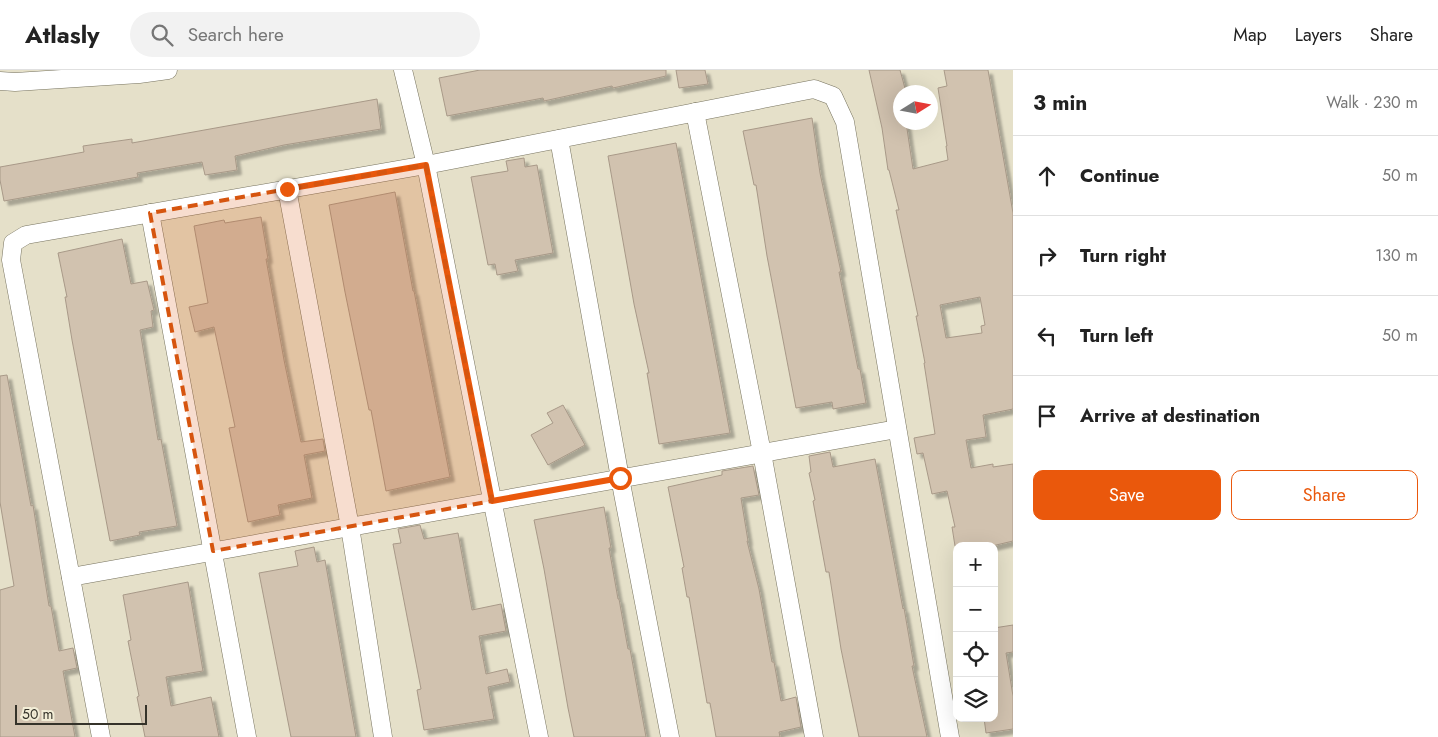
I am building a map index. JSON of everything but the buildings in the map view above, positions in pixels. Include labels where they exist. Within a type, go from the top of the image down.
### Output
[{"type":"street","points":[[0,80],[15,82],[168,70]]},
{"type":"street","points":[[403,70],[426,165],[538,737]]},
{"type":"street","points":[[101,737],[11,260],[13,243],[26,235],[426,165],[814,89],[834,96],[845,122],[950,737]]},
{"type":"street","points":[[695,112],[762,453],[814,737]]},
{"type":"street","points":[[559,139],[620,478],[670,737]]},
{"type":"street","points":[[287,189],[350,527],[383,737]]},
{"type":"street","points":[[150,213],[247,737]]},
{"type":"street","points":[[71,577],[897,429]]},
{"type":"highlighted area","points":[[426,165],[492,501],[213,551],[150,213]]},
{"type":"route","points":[[287,189],[426,165],[492,501],[620,478]]}]
